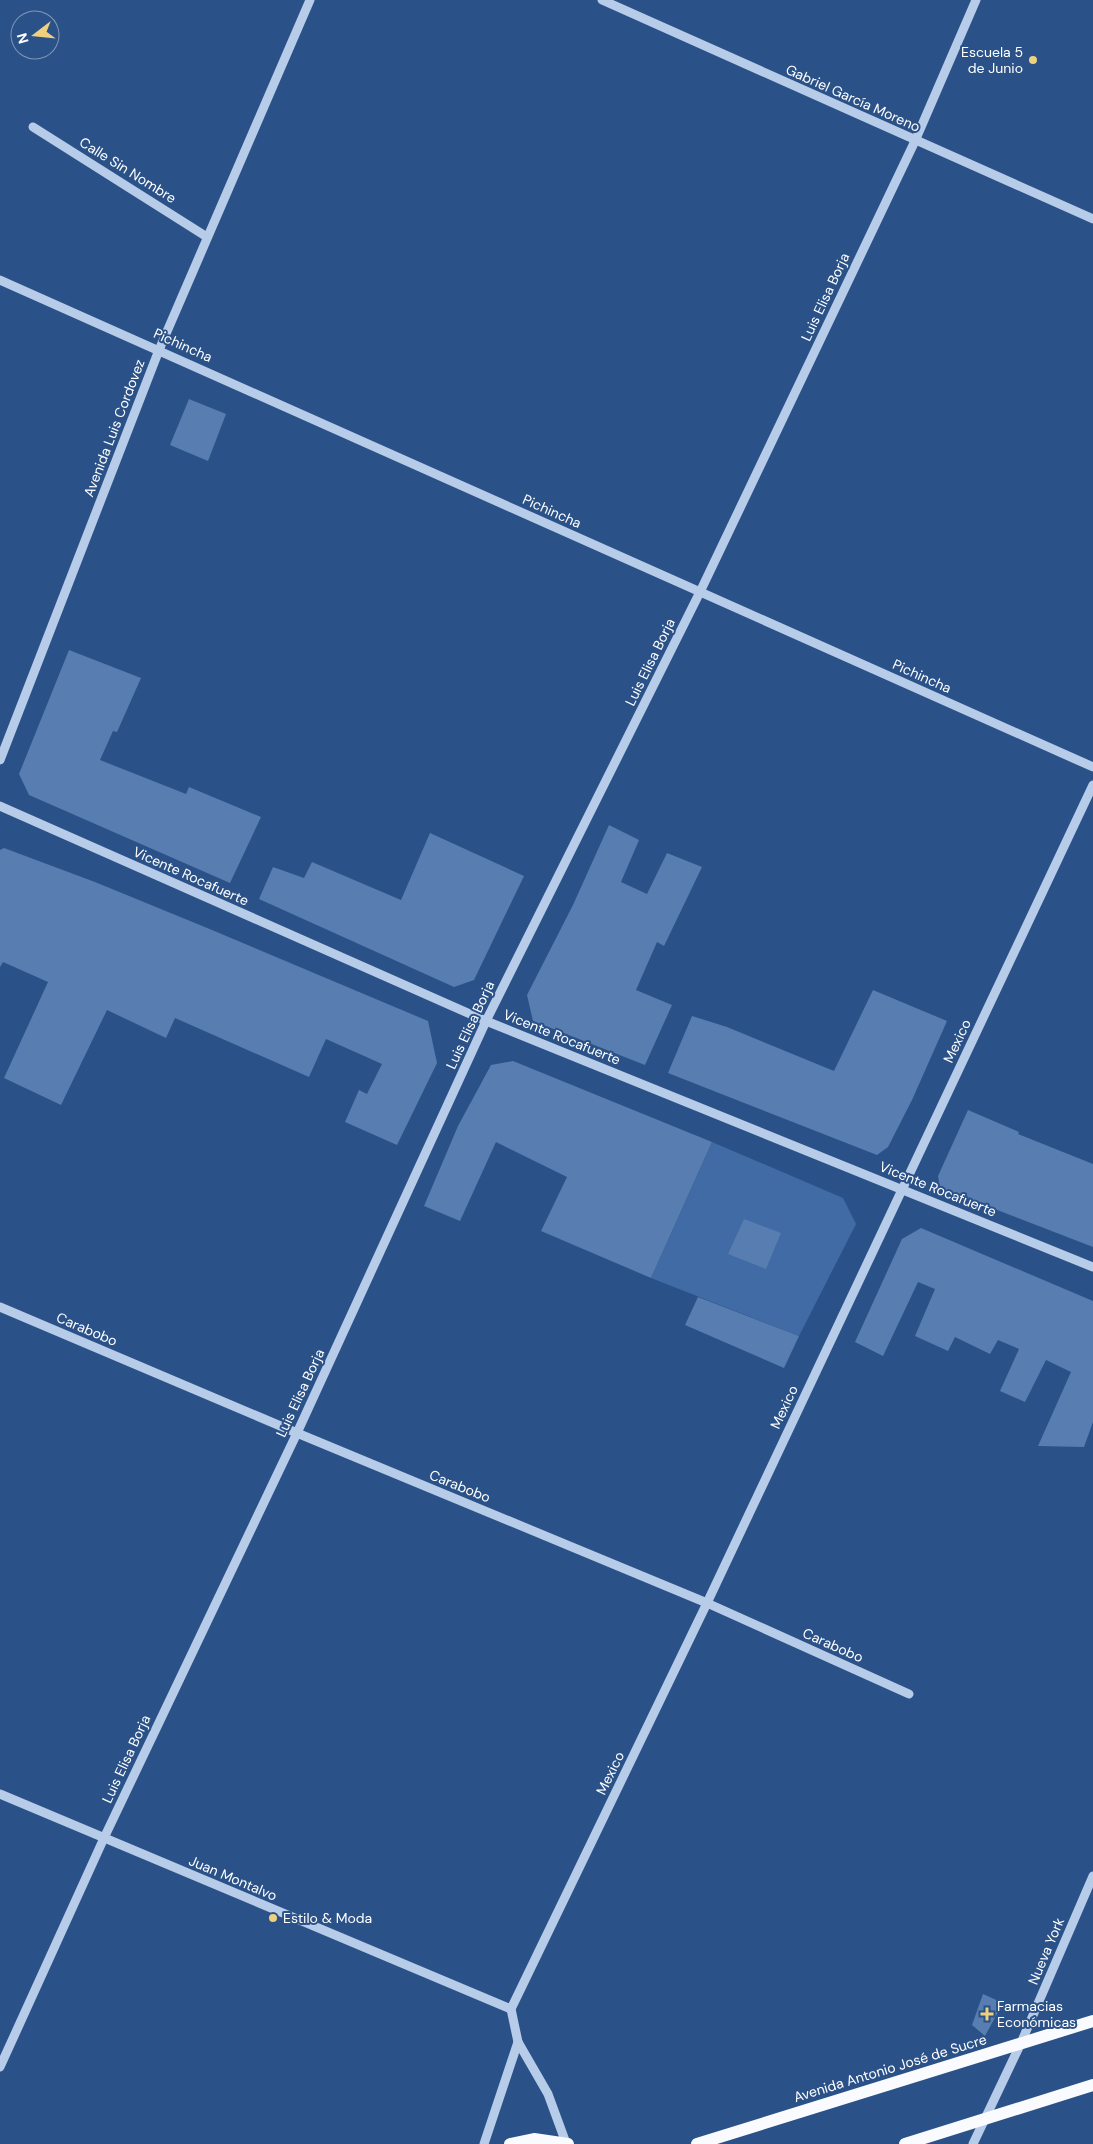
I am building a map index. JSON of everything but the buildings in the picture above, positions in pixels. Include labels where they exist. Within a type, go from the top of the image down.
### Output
[{"type":"main road","name":"Avenida Antonio José de Sucre","points":[[697,2144],[1093,2021]]},
{"type":"main road","points":[[905,2144],[1093,2085]]},
{"type":"main road","points":[[510,2144],[534,2139],[567,2144]]},
{"type":"street","name":"Avenida Luis Cordovez","points":[[0,760],[159,350],[310,0]]},
{"type":"street","name":"Gabriel García Moreno","points":[[602,0],[1093,219]]},
{"type":"street","name":"Luis Elisa Borja","points":[[0,2067],[104,1838],[297,1433],[486,1021],[700,592],[915,141],[976,0]]},
{"type":"street","name":"Calle Sin Nombre","points":[[33,127],[207,238]]},
{"type":"street","name":"Pichincha","points":[[0,280],[1093,767]]},
{"type":"street","name":"Mexico","points":[[511,2009],[707,1603],[1093,785]]},
{"type":"street","name":"Vicente Rocafuerte","points":[[0,806],[486,1021],[1093,1267]]},
{"type":"street","name":"Carabobo","points":[[0,1307],[297,1433],[707,1603],[909,1694]]},
{"type":"street","name":"Juan Montalvo","points":[[0,1794],[511,2009]]},
{"type":"street","name":"Nueva York","points":[[973,2144],[1021,2043],[1093,1876]]},
{"type":"street","points":[[511,2009],[518,2042],[548,2094],[567,2144]]},
{"type":"street","points":[[484,2144],[518,2042]]},
{"type":"shaded area","points":[[712,1142],[843,1198],[856,1224],[799,1336],[651,1278]]},
{"type":"place","name":"Escuela 5 de Junio","points":[[1033,60]]},
{"type":"place","name":"Estilo & Moda","points":[[273,1918]]},
{"type":"place","name":"Farmacias Económicas","points":[[987,2014]]}]
